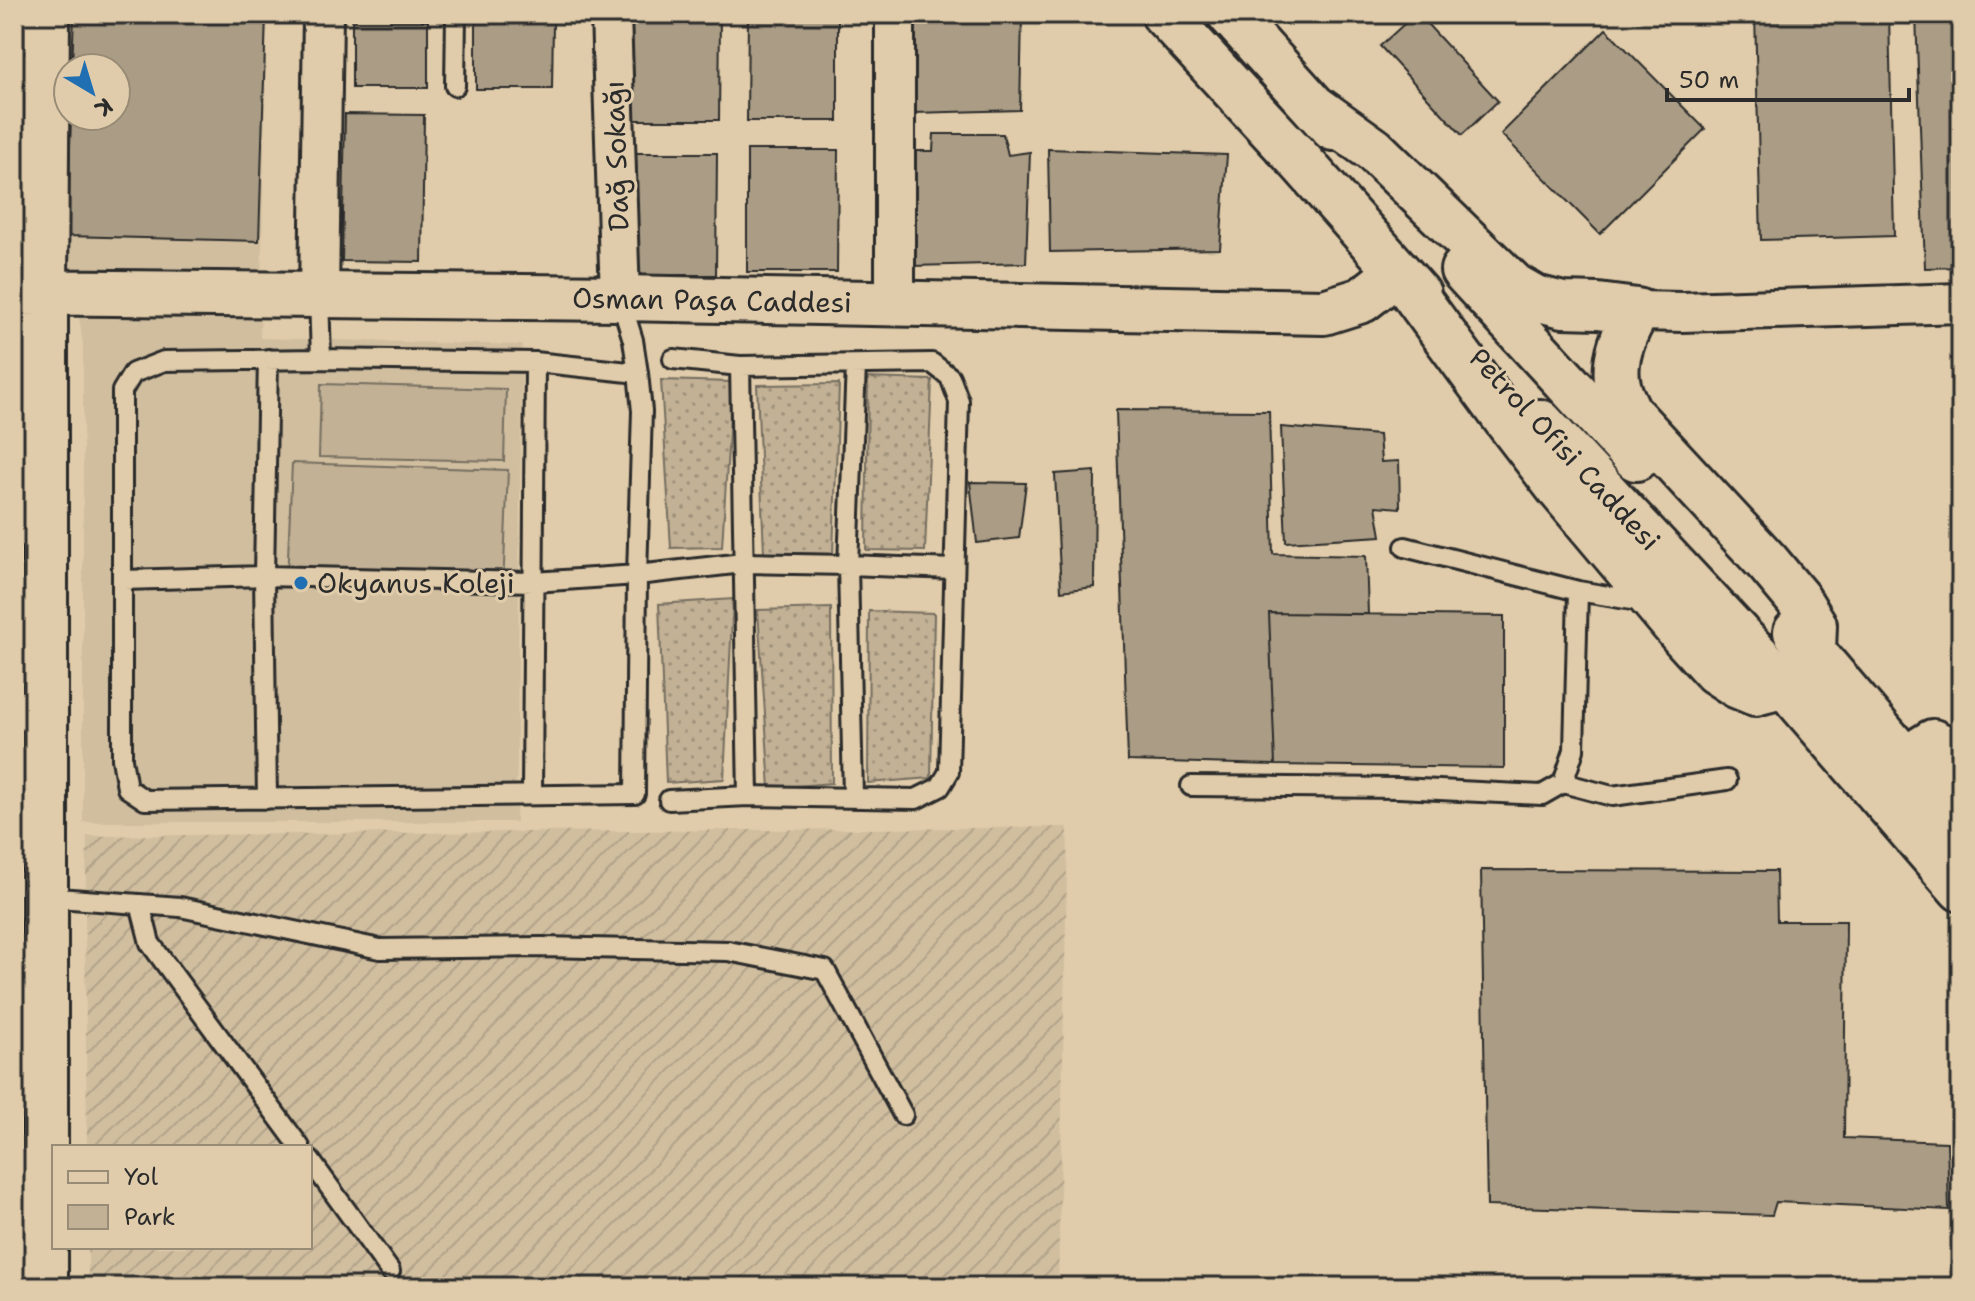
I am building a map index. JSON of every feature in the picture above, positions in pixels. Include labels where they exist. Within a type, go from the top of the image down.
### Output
[{"type":"main road","points":[[45,1287],[29,1173],[29,973],[44,897],[29,823],[29,292],[30,73],[47,14]]},
{"type":"main road","name":"Petrol Ofisi Caddesi","points":[[1164,14],[1398,272],[1785,685],[1887,771],[1961,826]]},
{"type":"main road","name":"Petrol Ofisi Caddesi","points":[[1230,14],[1813,651],[1961,889]]},
{"type":"main road","points":[[1314,107],[1374,150],[1514,286],[1535,298],[1563,305],[1637,311],[1627,327],[1617,361],[1618,387],[1629,413],[1768,563],[1798,599],[1814,625],[1813,651],[1785,685],[1755,693],[1715,671],[1558,487],[1398,272]]},
{"type":"main road","name":"Osman Paşa Caddesi","points":[[29,292],[895,302],[1324,312],[1362,300],[1398,272]]},
{"type":"main road","points":[[1887,771],[1933,742],[1961,760]]},
{"type":"street","points":[[319,296],[323,14]]},
{"type":"street","name":"Dağ Sokağı","points":[[611,14],[620,298]]},
{"type":"street","points":[[895,14],[895,302]]},
{"type":"street","points":[[1637,311],[1961,303]]},
{"type":"lane","points":[[455,86],[456,14]]},
{"type":"lane","points":[[319,296],[321,359]]},
{"type":"lane","points":[[620,298],[633,340],[638,373],[642,411],[635,794],[145,800],[127,788],[122,759],[122,391],[133,373],[164,361],[321,359],[535,362],[638,373]]},
{"type":"lane","points":[[267,799],[264,576],[268,359]]},
{"type":"lane","points":[[669,800],[748,796],[916,799],[940,787],[949,772],[959,401],[950,377],[932,363],[740,366],[673,359]]},
{"type":"lane","points":[[532,795],[535,362]]},
{"type":"lane","points":[[853,797],[848,565],[856,365]]},
{"type":"lane","points":[[740,366],[748,796]]},
{"type":"lane","points":[[1405,547],[1578,591],[1632,600],[1652,599]]},
{"type":"lane","points":[[123,580],[264,576],[534,582],[743,563],[954,569]]},
{"type":"lane","points":[[1191,786],[1399,788],[1542,795],[1563,783],[1574,750],[1578,591]]},
{"type":"lane","points":[[1563,783],[1612,796],[1727,780]]},
{"type":"lane","points":[[44,897],[180,907],[380,949],[542,947],[728,951],[825,970],[903,1115]]},
{"type":"lane","points":[[140,904],[150,943],[299,1145]]},
{"type":"lane","points":[[312,1163],[390,1271]]},
{"type":"shaded area","name":"Okyanus Koleji","points":[[74,14],[267,14],[260,338],[522,345],[516,822],[83,822],[83,344],[67,236],[70,132],[132,132],[132,52],[73,52]]},
{"type":"shaded area","points":[[1068,827],[1058,1287],[88,1287],[88,1249],[312,1249],[312,1145],[87,1145],[87,836]]},
{"type":"green space","points":[[868,378],[932,380],[925,551],[866,550]]},
{"type":"green space","points":[[661,380],[732,382],[722,547],[671,548]]},
{"type":"green space","points":[[321,384],[506,389],[504,461],[319,457]]},
{"type":"green space","points":[[839,384],[833,554],[764,553],[757,385]]},
{"type":"green space","points":[[292,463],[508,470],[503,588],[287,581]]},
{"type":"green space","points":[[733,599],[724,779],[666,783],[659,604]]},
{"type":"green space","points":[[831,608],[832,783],[770,788],[758,610]]},
{"type":"green space","points":[[869,611],[934,613],[931,778],[868,783]]},
{"type":"building","points":[[74,14],[266,14],[259,241],[67,236],[70,132],[132,132],[132,52],[73,52]]},
{"type":"building","points":[[629,14],[720,14],[719,120],[629,120]]},
{"type":"building","points":[[748,14],[838,14],[838,121],[747,121]]},
{"type":"building","points":[[910,14],[1022,14],[1020,110],[914,113]]},
{"type":"building","points":[[1415,14],[1498,101],[1462,135],[1380,46]]},
{"type":"building","points":[[1755,14],[1889,14],[1894,236],[1761,240]]},
{"type":"building","points":[[1916,14],[1961,14],[1961,267],[1925,268]]},
{"type":"building","points":[[352,21],[428,21],[428,88],[352,88]]},
{"type":"building","points":[[476,22],[553,22],[552,89],[476,89]]},
{"type":"building","points":[[1606,29],[1705,129],[1600,234],[1501,134]]},
{"type":"building","points":[[345,114],[424,115],[422,262],[342,261]]},
{"type":"building","points":[[934,134],[1003,134],[1008,155],[1030,152],[1026,263],[912,266],[911,151],[933,151]]},
{"type":"building","points":[[1048,149],[1227,155],[1220,249],[1050,252]]},
{"type":"building","points":[[747,150],[838,150],[837,272],[747,272]]},
{"type":"building","points":[[626,153],[717,153],[716,275],[626,275]]},
{"type":"building","points":[[1116,410],[1269,411],[1273,554],[1366,556],[1368,614],[1269,613],[1275,765],[1128,761]]},
{"type":"building","points":[[1281,427],[1379,435],[1381,462],[1399,461],[1400,508],[1376,506],[1381,536],[1286,542]]},
{"type":"building","points":[[1095,471],[1094,587],[1061,591],[1055,474]]},
{"type":"building","points":[[970,482],[1026,483],[1019,538],[977,543]]},
{"type":"building","points":[[1269,613],[1504,616],[1504,768],[1275,765]]},
{"type":"building","points":[[1481,870],[1776,871],[1777,921],[1846,921],[1844,1138],[1947,1142],[1949,1210],[1776,1202],[1772,1215],[1487,1206]]},
{"type":"place","name":"Okyanus Koleji","points":[[301,583]]}]
